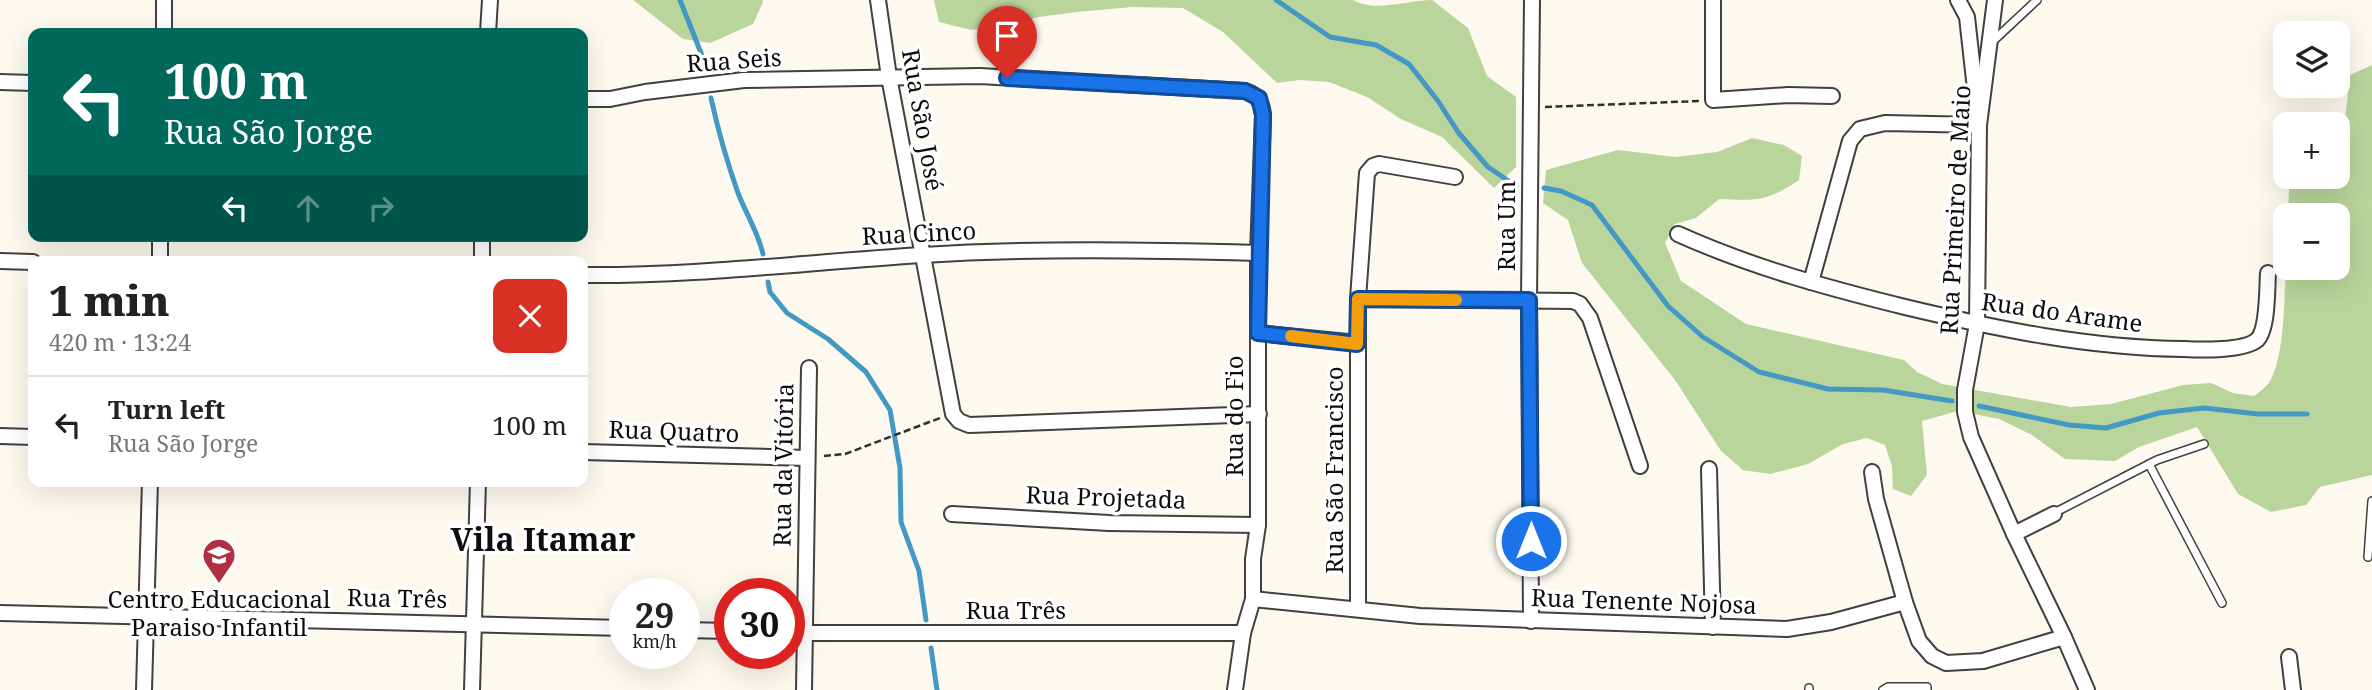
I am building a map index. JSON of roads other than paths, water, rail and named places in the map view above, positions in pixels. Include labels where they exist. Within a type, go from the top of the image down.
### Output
[{"type":"street","points":[[164,0],[164,28]]},
{"type":"street","points":[[488,28],[490,0]]},
{"type":"street","name":"Rua São José","points":[[878,0],[889,78],[953,414],[959,421],[969,425],[1259,414]]},
{"type":"street","name":"Rua Um","points":[[1531,621],[1529,300],[1532,0]]},
{"type":"street","points":[[1713,0],[1713,100],[1788,95],[1832,96]]},
{"type":"street","points":[[1811,282],[1850,141],[1860,128],[1885,123],[1979,125],[1967,17],[1958,0]]},
{"type":"street","name":"Rua Primeiro de Maio","points":[[1995,0],[1979,125],[1977,324],[1965,390],[1965,412],[1971,437],[2087,690]]},
{"type":"street","name":"Rua Seis","points":[[588,99],[610,99],[744,80],[993,77],[1245,91],[1259,98]]},
{"type":"street","points":[[0,82],[28,83]]},
{"type":"street","name":"Rua do Fio","points":[[1235,690],[1243,633],[1253,599],[1258,526],[1258,253],[1263,115],[1259,98]]},
{"type":"street","name":"Rua São Francisco","points":[[1358,609],[1357,344],[1365,182],[1370,169],[1379,164],[1455,177]]},
{"type":"street","name":"Rua do Arame","points":[[1678,234],[1753,265],[1977,324],[2034,336],[2148,349],[2204,350],[2249,344],[2256,340],[2263,332],[2268,273]]},
{"type":"street","name":"Rua Cinco","points":[[588,275],[726,270],[924,255],[1049,251],[1258,253]]},
{"type":"street","points":[[0,261],[28,262]]},
{"type":"street","points":[[1358,299],[1580,303],[1586,310],[1640,466]]},
{"type":"street","points":[[1258,333],[1357,344]]},
{"type":"street","name":"Rua da Vitória","points":[[800,578],[807,458],[808,368]]},
{"type":"street","points":[[0,436],[28,437]]},
{"type":"street","name":"Rua Quatro","points":[[588,452],[807,458]]},
{"type":"street","points":[[1709,469],[1713,627]]},
{"type":"street","points":[[1872,472],[1876,499],[1905,602],[1919,641],[1932,656],[1946,663],[1983,661],[2064,637]]},
{"type":"street","points":[[144,690],[150,487]]},
{"type":"street","points":[[472,690],[478,487]]},
{"type":"street","name":"Rua Projetada","points":[[952,514],[1110,523],[1258,526]]},
{"type":"street","points":[[2014,534],[2053,514]]},
{"type":"street","name":"Rua Tenente Nojosa","points":[[1253,599],[1420,616],[1787,629],[1831,622],[1905,602]]},
{"type":"street","name":"Rua Três","points":[[0,613],[609,627]]},
{"type":"street","name":"Rua Três","points":[[805,634],[1243,633]]},
{"type":"street","points":[[2289,657],[2293,690]]},
{"type":"street","name":"Rua da Vitória","points":[[801,669],[804,690]]},
{"type":"lane","points":[[1991,43],[2037,0]]},
{"type":"lane","points":[[2053,514],[2149,464],[2204,444]]},
{"type":"lane","points":[[2149,464],[2222,603]]},
{"type":"lane","points":[[2368,557],[2372,501]]},
{"type":"lane","points":[[1883,690],[1888,687],[1927,687],[1927,690]]},
{"type":"waterway","points":[[680,0],[706,71]]},
{"type":"waterway","points":[[1276,0],[1330,37],[1376,45],[1409,64],[1458,132],[1488,167],[1516,186]]},
{"type":"waterway","points":[[711,98],[734,181],[763,254]]},
{"type":"waterway","points":[[1544,188],[1561,191],[1592,205],[1668,306],[1703,337],[1759,372],[1828,389],[1883,390],[1952,401]]},
{"type":"waterway","points":[[768,282],[770,292],[787,313],[828,339],[866,372],[890,410],[900,468],[901,522],[919,571],[926,620]]},
{"type":"waterway","points":[[1979,406],[2069,425],[2106,428],[2159,413],[2204,408],[2258,414],[2307,414]]},
{"type":"waterway","points":[[931,648],[937,690]]},
{"type":"place","name":"Centro Educacional Paraiso Infantil","points":[[219,585]]},
{"type":"district","name":"Vila Itamar","points":[[543,540]]}]
